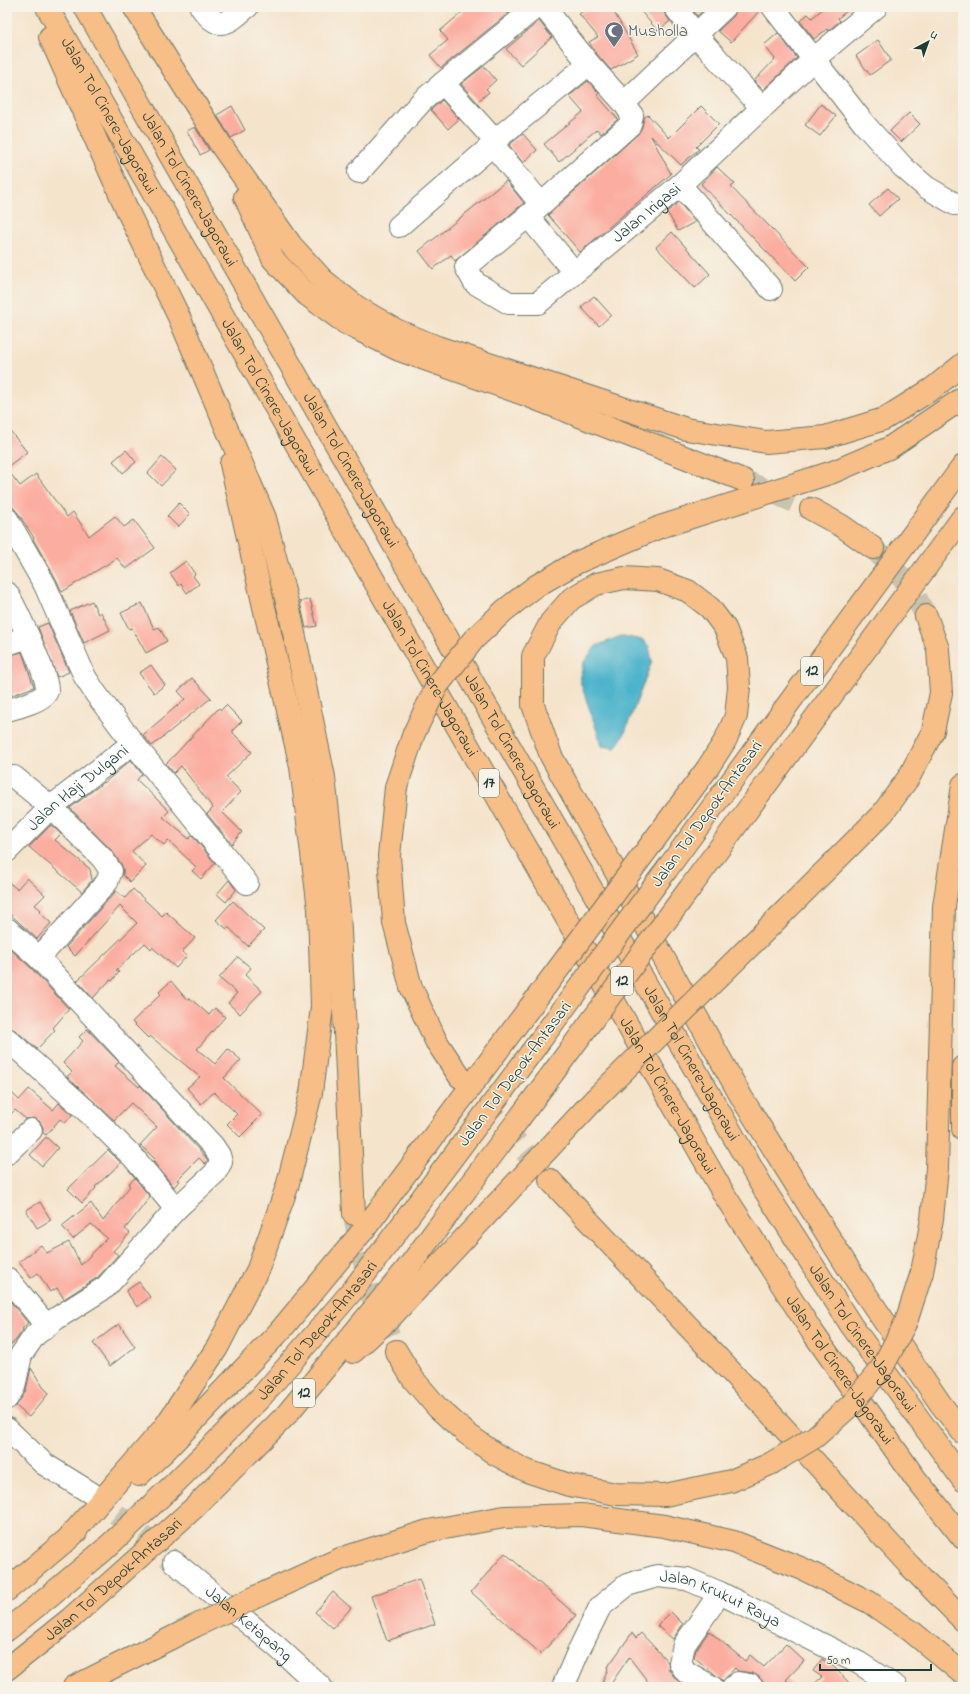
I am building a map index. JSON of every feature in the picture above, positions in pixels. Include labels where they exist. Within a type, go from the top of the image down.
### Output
[{"type":"highway","points":[[37,7],[130,216],[179,316],[265,518],[290,614],[324,777],[339,911],[354,1214]]},
{"type":"highway","name":"Jalan Tol Cinere-Jagorawi","points":[[48,7],[725,1196],[811,1330],[915,1478],[963,1538]]},
{"type":"highway","name":"Jalan Tol Cinere–Jagorawi","points":[[85,7],[762,1186],[851,1325],[963,1480]]},
{"type":"highway","points":[[134,7],[221,145],[290,245],[322,279],[357,307],[389,326],[438,347],[686,429],[766,442],[825,437],[884,420],[932,389],[963,364]]},
{"type":"highway","points":[[221,145],[273,259],[306,294],[347,324],[399,350],[526,395],[743,480]]},
{"type":"highway","points":[[460,1077],[436,1041],[411,987],[394,923],[389,856],[396,787],[414,733],[438,686],[474,639],[505,610],[536,586],[576,562],[660,527],[833,472],[889,448],[961,400]]},
{"type":"highway","points":[[66,1541],[164,1428],[217,1348],[258,1269],[287,1187],[311,1093],[322,1007],[320,932],[319,909],[302,775],[219,410]]},
{"type":"highway","name":"Jalan Tol Depok–Antasari","points":[[7,1630],[104,1550],[173,1485],[261,1397],[353,1290],[667,869],[960,469]]},
{"type":"highway","points":[[811,509],[842,526],[873,548]]},
{"type":"highway","name":"Jalan Tol Depok–Antasari","points":[[7,1669],[70,1619],[195,1507],[287,1414],[410,1265],[963,517]]},
{"type":"highway","points":[[7,1590],[66,1541],[164,1452],[280,1331],[366,1227],[530,1007],[652,843],[707,769],[724,742],[736,716],[739,687],[737,658],[725,628],[710,608],[688,591],[658,580],[624,578],[596,584],[571,599],[551,622],[533,656],[532,705],[551,756],[742,1098],[852,1274],[936,1397],[963,1433]]},
{"type":"highway","points":[[287,1414],[390,1318],[594,1100],[883,813],[909,777],[933,731],[941,693],[938,649],[926,616]]},
{"type":"highway","points":[[396,1350],[413,1379],[436,1407],[466,1433],[495,1454],[527,1471],[568,1485],[616,1494],[665,1495],[731,1482],[770,1464],[815,1437],[852,1404],[878,1371],[906,1322],[922,1272],[932,1219],[937,1168],[944,906],[963,785]]},
{"type":"highway","points":[[963,1067],[963,1128]]},
{"type":"highway","points":[[550,1180],[765,1408],[908,1565],[963,1620]]},
{"type":"highway","points":[[74,1687],[193,1627],[340,1559],[428,1531],[504,1517],[581,1515],[664,1526],[734,1542],[803,1569],[869,1602],[911,1631],[963,1674]]},
{"type":"street","points":[[201,7],[214,22],[221,24],[230,21],[247,7]]},
{"type":"street","points":[[359,172],[422,100],[536,7]]},
{"type":"street","points":[[534,210],[630,125],[632,115],[624,103],[589,64],[544,7]]},
{"type":"street","points":[[675,7],[695,34],[762,108]]},
{"type":"street","points":[[624,103],[725,7]]},
{"type":"street","points":[[773,7],[865,125],[903,167],[926,187],[954,204]]},
{"type":"street","name":"Jalan Irigasi","points":[[534,210],[466,267],[475,283],[509,303],[538,303],[680,185],[814,59],[876,7]]},
{"type":"street","points":[[399,226],[589,64]]},
{"type":"street","points":[[443,83],[496,142],[497,150],[574,272]]},
{"type":"street","points":[[680,185],[771,289]]},
{"type":"street","points":[[7,519],[45,584],[84,677],[133,743],[247,883]]},
{"type":"street","points":[[7,592],[47,680],[48,692],[44,697],[7,710]]},
{"type":"street","points":[[7,644],[28,637]]},
{"type":"street","name":"Jalan Haji Dulgani","points":[[7,851],[51,808],[133,743]]},
{"type":"street","points":[[14,777],[51,808],[102,858],[111,871],[107,882],[39,958]]},
{"type":"street","points":[[7,929],[39,958],[213,1146],[219,1155],[221,1162],[216,1173],[176,1209],[106,1287],[46,1325],[28,1342],[21,1355],[14,1386],[7,1398]]},
{"type":"street","points":[[7,1039],[90,1114],[134,1158],[176,1209]]},
{"type":"street","points":[[7,1153],[31,1130]]},
{"type":"street","points":[[8,1279],[46,1325]]},
{"type":"street","points":[[7,1429],[44,1464],[91,1493]]},
{"type":"street","name":"Jalan Ketapang","points":[[174,1562],[275,1645],[322,1687]]},
{"type":"street","name":"Jalan Krukut Raya","points":[[563,1687],[600,1607],[628,1585],[657,1576],[687,1579],[720,1593],[859,1663],[896,1687]]},
{"type":"street","points":[[712,1687],[686,1672],[680,1663],[684,1645],[720,1593]]},
{"type":"street","points":[[733,1687],[738,1683],[750,1685],[752,1687]]},
{"type":"water","points":[[621,636],[643,640],[649,646],[652,661],[624,735],[615,748],[602,746],[580,681],[583,663],[596,646]]},
{"type":"building","points":[[468,7],[516,7],[441,68],[430,55],[448,40],[440,31]]},
{"type":"building","name":"Musholla","points":[[588,7],[611,7],[638,54],[611,70],[595,52],[589,42],[598,37],[579,14]]},
{"type":"building","points":[[637,7],[663,7],[665,14],[670,21],[658,31]]},
{"type":"building","points":[[691,7],[707,7],[697,16]]},
{"type":"building","points":[[737,7],[761,7],[761,9],[731,42],[718,31],[734,16]]},
{"type":"building","points":[[825,7],[852,7],[838,18],[840,21],[828,31],[827,29],[814,39],[800,21],[808,14],[812,18]]},
{"type":"building","points":[[539,21],[552,37],[521,65],[506,49]]},
{"type":"building","points":[[778,33],[797,58],[763,90],[754,81],[775,59],[764,45]]},
{"type":"building","points":[[878,40],[891,60],[870,75],[856,56]]},
{"type":"building","points":[[484,66],[496,80],[486,89],[489,92],[477,102],[461,84]]},
{"type":"building","points":[[588,81],[599,93],[597,95],[618,119],[601,134],[597,129],[559,162],[544,144],[583,112],[569,96]]},
{"type":"building","points":[[442,100],[459,119],[448,129],[431,110]]},
{"type":"building","points":[[821,104],[836,116],[820,136],[805,125]]},
{"type":"building","points":[[232,106],[245,130],[231,138],[217,115]]},
{"type":"building","points":[[701,106],[719,124],[696,147],[699,149],[681,165],[651,136],[671,174],[580,252],[548,215],[638,134],[642,127],[644,118],[648,115],[669,138]]},
{"type":"building","points":[[909,113],[920,124],[901,142],[890,131]]},
{"type":"building","points":[[195,127],[209,150],[200,155],[187,131]]},
{"type":"building","points":[[523,134],[537,150],[523,163],[509,145]]},
{"type":"building","points":[[717,167],[735,184],[731,187],[809,267],[795,281],[701,184]]},
{"type":"building","points":[[506,181],[524,203],[455,261],[451,255],[433,269],[419,251]]},
{"type":"building","points":[[888,188],[898,199],[879,216],[869,205]]},
{"type":"building","points":[[679,202],[695,222],[678,231],[667,212]]},
{"type":"building","points":[[672,232],[710,274],[695,288],[656,247]]},
{"type":"building","points":[[594,296],[611,315],[599,326],[581,307]]},
{"type":"building","points":[[7,427],[27,452],[7,467]]},
{"type":"building","points":[[126,450],[136,462],[123,473],[113,461]]},
{"type":"building","points":[[162,457],[176,470],[161,486],[148,473]]},
{"type":"building","points":[[7,469],[20,486],[36,474],[67,517],[73,512],[89,536],[115,516],[124,527],[134,520],[155,548],[126,569],[117,558],[62,592],[33,539],[34,538],[18,513],[7,500]]},
{"type":"building","points":[[179,503],[190,514],[178,527],[167,516]]},
{"type":"building","points":[[186,561],[195,574],[193,576],[199,584],[187,593],[181,584],[179,586],[170,573]]},
{"type":"building","points":[[310,599],[317,626],[306,628],[300,602]]},
{"type":"building","points":[[92,601],[98,614],[101,612],[110,630],[84,643],[70,611]]},
{"type":"building","points":[[142,603],[154,629],[159,627],[167,641],[146,653],[132,628],[129,629],[121,613]]},
{"type":"building","points":[[48,623],[69,672],[57,677],[38,627]]},
{"type":"building","points":[[22,652],[34,687],[7,697],[7,656]]},
{"type":"building","points":[[151,665],[165,685],[154,693],[139,673]]},
{"type":"building","points":[[192,678],[211,698],[152,746],[143,735],[185,699],[178,691]]},
{"type":"building","points":[[226,705],[242,721],[233,730],[233,733],[252,752],[226,777],[241,792],[222,812],[242,832],[232,844],[207,814],[213,808],[181,766],[174,773],[166,764],[219,708],[221,710]]},
{"type":"building","points":[[131,760],[142,774],[137,780],[169,811],[163,817],[189,839],[192,835],[215,863],[201,879],[192,871],[196,867],[168,840],[164,845],[151,834],[132,851],[146,866],[130,882],[123,875],[121,864],[112,851],[70,808],[104,783]]},
{"type":"building","points":[[51,825],[61,834],[55,840],[90,869],[92,880],[82,892],[29,847]]},
{"type":"building","points":[[27,878],[45,895],[35,905],[41,910],[39,912],[51,923],[37,939],[7,911],[7,881],[17,889]]},
{"type":"building","points":[[229,880],[236,890],[226,902],[217,894]]},
{"type":"building","points":[[133,889],[162,916],[166,912],[195,938],[182,952],[187,956],[176,968],[152,947],[151,949],[145,943],[116,970],[119,972],[112,981],[110,980],[93,998],[77,981],[137,923],[120,906],[75,956],[66,947],[116,891],[125,898]]},
{"type":"building","points":[[233,901],[264,930],[248,946],[228,927],[227,929],[216,920]]},
{"type":"building","points":[[7,946],[30,967],[69,1009],[53,1028],[55,1030],[37,1049],[15,1030],[7,1027]]},
{"type":"building","points":[[238,957],[251,968],[245,975],[262,991],[240,1014],[228,1003],[237,993],[219,978]]},
{"type":"building","points":[[171,981],[187,1000],[190,998],[209,1015],[215,1008],[225,1017],[197,1049],[215,1064],[228,1049],[241,1060],[224,1078],[262,1115],[240,1137],[227,1124],[237,1114],[214,1092],[201,1104],[187,1088],[200,1077],[150,1036],[148,1038],[132,1022],[161,994],[159,992]]},
{"type":"building","points":[[87,1029],[119,1062],[115,1066],[139,1087],[140,1085],[208,1160],[205,1164],[199,1158],[177,1180],[179,1181],[174,1187],[153,1161],[155,1159],[140,1145],[157,1127],[131,1103],[114,1120],[67,1077],[72,1072],[63,1063],[83,1041],[79,1037]]},
{"type":"building","points":[[7,1088],[19,1100],[29,1089],[53,1110],[59,1103],[72,1115],[65,1123],[60,1119],[46,1135],[43,1133],[43,1127],[40,1122],[35,1118],[26,1119],[15,1110],[7,1118]]},
{"type":"building","points":[[46,1137],[58,1148],[42,1166],[30,1155]]},
{"type":"building","points":[[108,1150],[121,1163],[95,1187],[96,1188],[82,1203],[68,1189]]},
{"type":"building","points":[[135,1178],[150,1197],[125,1229],[130,1233],[113,1251],[118,1255],[98,1277],[64,1299],[57,1288],[50,1292],[38,1273],[31,1278],[19,1262],[41,1245],[47,1253],[69,1242],[81,1265],[107,1238],[91,1224],[73,1239],[62,1226],[91,1203],[103,1221],[130,1186],[128,1184]]},
{"type":"building","points":[[40,1202],[51,1220],[37,1228],[26,1210]]},
{"type":"building","points":[[139,1282],[150,1297],[137,1307],[126,1291]]},
{"type":"building","points":[[7,1297],[28,1323],[22,1329],[23,1330],[16,1340],[7,1348]]},
{"type":"building","points":[[119,1324],[135,1347],[110,1366],[93,1343]]},
{"type":"building","points":[[31,1368],[43,1387],[49,1393],[29,1417],[16,1406],[26,1390]]},
{"type":"building","points":[[505,1553],[576,1615],[541,1654],[471,1592]]},
{"type":"building","points":[[419,1579],[435,1624],[387,1641],[371,1596]]},
{"type":"building","points":[[333,1592],[351,1608],[333,1628],[315,1612]]},
{"type":"building","points":[[671,1612],[683,1624],[673,1639],[657,1626]]},
{"type":"building","points":[[709,1631],[745,1661],[750,1655],[764,1667],[786,1644],[804,1661],[786,1680],[795,1687],[764,1687],[764,1683],[758,1676],[752,1673],[738,1671],[735,1668],[723,1681],[694,1657],[696,1650]]},
{"type":"building","points":[[632,1633],[636,1638],[641,1633],[668,1662],[669,1670],[676,1679],[687,1687],[652,1687],[629,1657],[609,1687],[600,1687],[608,1669],[607,1668]]},
{"type":"building","points":[[822,1659],[834,1667],[853,1687],[811,1687],[822,1677],[813,1671]]},
{"type":"tunnel","points":[[743,480],[811,509]]},
{"type":"tunnel","points":[[873,548],[910,586],[926,616]]},
{"type":"tunnel","points":[[460,1077],[548,1178]]},
{"type":"tunnel","points":[[355,1221],[371,1295],[396,1351]]},
{"type":"tunnel","points":[[91,1493],[174,1562]]},
{"type":"place","name":"Musholla","points":[[614,48]]}]
